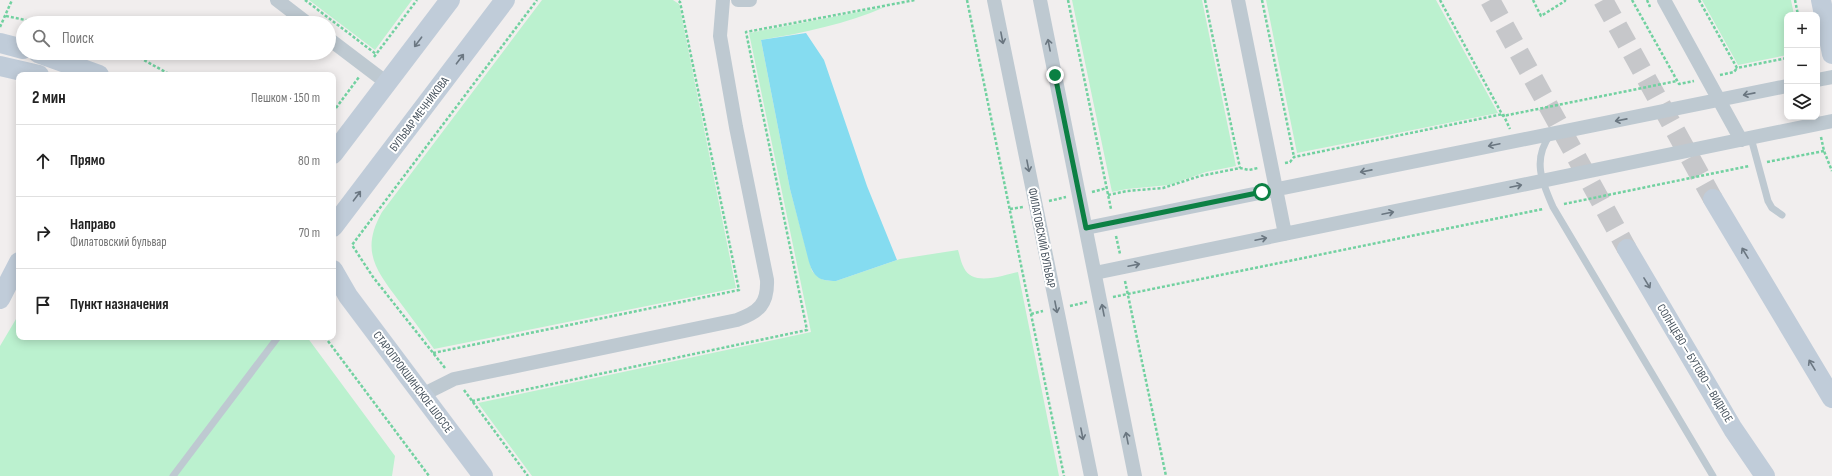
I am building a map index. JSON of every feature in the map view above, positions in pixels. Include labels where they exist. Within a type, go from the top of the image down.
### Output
[{"type":"street","points":[[277,0],[298,16]]},
{"type":"street","points":[[336,150],[450,0]]},
{"type":"street","name":"БУЛЬВАР МЕЧНИКОВА","points":[[336,223],[505,0]]},
{"type":"street","points":[[422,395],[454,379],[737,320],[748,316],[762,306],[766,298],[767,280],[736,127],[720,36],[720,17],[723,0]]},
{"type":"street","points":[[738,0],[750,0]]},
{"type":"street","name":"ФИЛАТОВСКИЙ БУЛЬВАР","points":[[994,0],[1090,476]]},
{"type":"street","points":[[1040,0],[1096,273],[1135,476]]},
{"type":"street","points":[[1238,0],[1285,234]]},
{"type":"street","points":[[1664,0],[1718,100],[1746,139]]},
{"type":"street","points":[[1821,0],[1832,54]]},
{"type":"street","points":[[0,43],[16,46]]},
{"type":"street","points":[[336,44],[387,83]]},
{"type":"street","points":[[57,60],[91,72]]},
{"type":"street","points":[[11,70],[22,72]]},
{"type":"street","points":[[1820,79],[1832,77]]},
{"type":"street","points":[[1086,228],[1784,87]]},
{"type":"street","points":[[1096,273],[1832,121]]},
{"type":"street","points":[[1713,199],[1832,398]]},
{"type":"street","name":"СОЛНЦЕВО — БУТОВО — ВИДНОЕ","points":[[1627,249],[1733,429],[1765,476]]},
{"type":"street","points":[[0,298],[16,268]]},
{"type":"street","name":"СТАРОПРОКШИНСКОЕ ШОССЕ","points":[[338,284],[483,476]]},
{"type":"street","points":[[1733,429],[1757,476]]},
{"type":"lane","points":[[1552,134],[1541,154],[1540,162],[1542,181],[1553,206],[1713,476]]},
{"type":"lane","points":[[1746,139],[1759,164],[1768,201],[1772,208],[1782,215]]},
{"type":"lane","points":[[173,476],[276,340]]},
{"type":"path","points":[[0,28],[12,0]]},
{"type":"path","points":[[304,0],[325,16]]},
{"type":"path","points":[[528,476],[472,401],[373,277],[352,244],[537,0]]},
{"type":"path","points":[[433,353],[739,290],[680,2],[677,0]]},
{"type":"path","points":[[472,401],[807,330],[746,32],[915,0]]},
{"type":"path","points":[[967,0],[1064,476]]},
{"type":"path","points":[[1068,0],[1166,476]]},
{"type":"path","points":[[1205,0],[1240,168]]},
{"type":"path","points":[[1262,0],[1294,157]]},
{"type":"path","points":[[1440,0],[1517,140]]},
{"type":"path","points":[[1533,0],[1541,16],[1566,1],[1565,0]]},
{"type":"path","points":[[1632,0],[1679,84],[1734,72],[1737,68],[1784,59]]},
{"type":"path","points":[[1699,0],[1737,68]]},
{"type":"path","points":[[1795,0],[1797,12]]},
{"type":"path","points":[[6,16],[16,18]]},
{"type":"path","points":[[336,24],[376,54]]},
{"type":"path","points":[[144,60],[166,72]]},
{"type":"path","points":[[1108,195],[1126,191],[1163,188],[1200,176],[1240,168],[1249,170],[1290,162],[1294,157],[1502,114],[1503,116],[1677,81]]},
{"type":"path","points":[[1031,314],[1824,151],[1832,171]]},
{"type":"path","points":[[1010,209],[1107,188]]},
{"type":"path","points":[[327,340],[430,476]]},
{"type":"green space","points":[[309,0],[412,0],[375,50],[336,20],[336,16],[330,16]]},
{"type":"green space","points":[[542,0],[673,0],[679,4],[736,288],[434,349],[378,270],[372,249],[372,238],[375,226],[382,212]]},
{"type":"green space","points":[[1072,0],[1202,0],[1236,166],[1206,172],[1169,185],[1112,192]]},
{"type":"green space","points":[[1266,0],[1436,0],[1498,113],[1297,153]]},
{"type":"green space","points":[[1702,0],[1791,0],[1793,12],[1784,12],[1784,56],[1738,65]]},
{"type":"green space","points":[[885,7],[824,27],[761,40],[790,189],[812,271],[823,279],[836,281],[900,259],[958,250],[964,268],[968,274],[974,277],[989,278],[1018,272],[1059,476],[532,476],[478,403],[811,332],[749,33]]},
{"type":"green space","points":[[16,319],[16,340],[309,340],[395,456],[392,476],[0,476],[0,346]]},
{"type":"water","points":[[806,33],[824,60],[867,186],[897,260],[836,281],[818,278],[813,272],[809,262],[790,189],[761,40]]},
{"type":"tunnel","points":[[1490,0],[1627,249]]},
{"type":"tunnel","points":[[1603,0],[1713,199]]},
{"type":"route","points":[[1055,75],[1086,228],[1262,192]]}]
